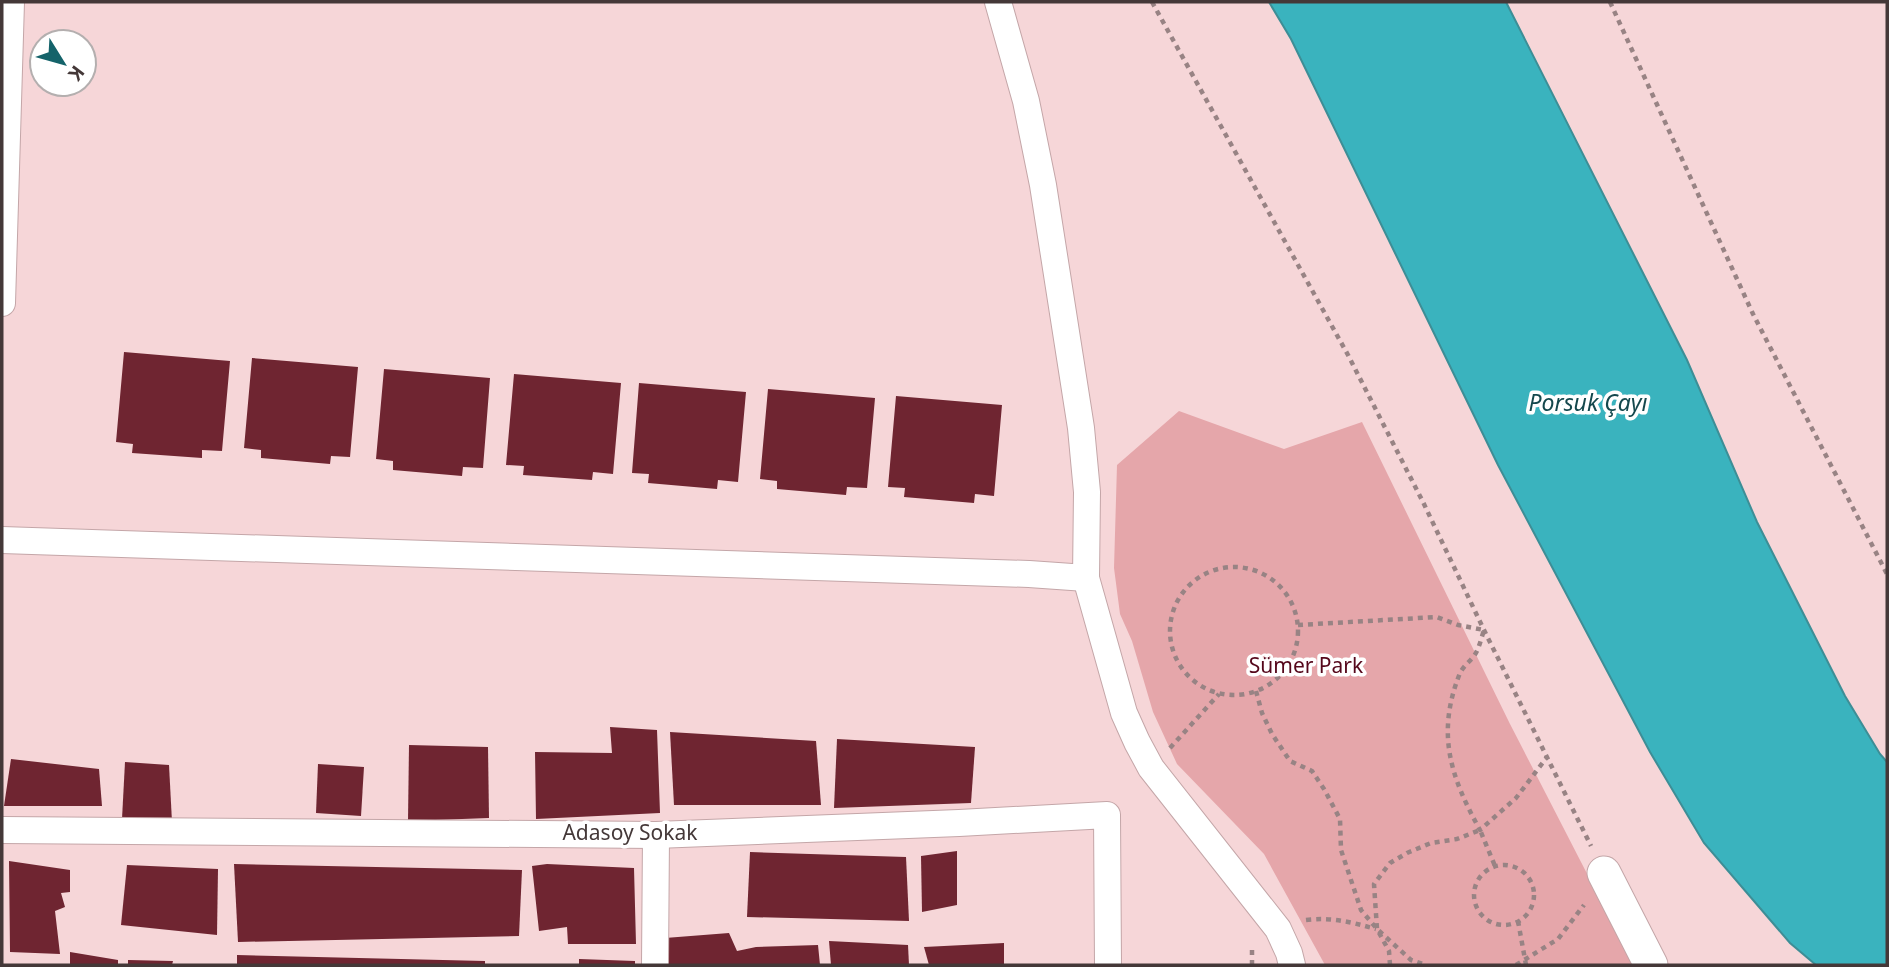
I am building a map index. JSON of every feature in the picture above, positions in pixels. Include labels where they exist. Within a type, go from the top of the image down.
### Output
[{"type":"street","points":[[2,303],[11,2]]},
{"type":"street","points":[[998,2],[1026,101],[1036,149],[1081,428],[1087,492],[1086,578],[1124,713],[1151,768],[1278,929],[1292,965]]},
{"type":"street","points":[[2,540],[1016,573],[1086,578]]},
{"type":"street","name":"Adasoy Sokak","points":[[2,830],[656,835],[1107,815],[1108,965]]},
{"type":"street","points":[[655,965],[656,835]]},
{"type":"street","points":[[1604,873],[1651,965]]},
{"type":"path","points":[[1152,2],[1348,355],[1423,502],[1604,873],[1592,894],[1558,939],[1516,965]]},
{"type":"path","points":[[1610,2],[1753,314],[1887,574]]},
{"type":"path","points":[[1230,566],[1250,568],[1271,577],[1287,593],[1297,613],[1298,625],[1299,635],[1293,657],[1281,676],[1263,689],[1241,696],[1219,694],[1200,687],[1185,673],[1174,656],[1170,636],[1171,615],[1180,597],[1193,581],[1210,571],[1230,566]]},
{"type":"path","points":[[1298,625],[1437,617],[1458,625],[1484,630]]},
{"type":"path","points":[[1484,630],[1476,653],[1461,671],[1448,724],[1447,745],[1456,779],[1495,866]]},
{"type":"path","points":[[1256,691],[1272,734],[1290,761],[1312,771],[1340,819],[1341,850],[1361,910],[1377,929],[1411,960],[1426,965]]},
{"type":"path","points":[[1390,965],[1389,951],[1377,929],[1374,884],[1390,863],[1408,853],[1431,843],[1457,839],[1480,830],[1516,798],[1546,757]]},
{"type":"path","points":[[1495,866],[1514,866],[1523,871],[1533,888],[1534,897],[1526,915],[1509,925],[1489,921],[1476,907],[1475,887],[1479,878],[1495,866]]},
{"type":"path","points":[[1518,921],[1526,965]]},
{"type":"green space","name":"Sümer Park","points":[[1179,411],[1284,449],[1362,422],[1510,724],[1634,965],[1325,965],[1264,854],[1177,764],[1153,712],[1132,641],[1120,614],[1114,568],[1117,465]]},
{"type":"water","name":"Porsuk Çayı","points":[[1269,2],[1506,2],[1687,360],[1757,522],[1845,696],[1887,762],[1887,965],[1816,965],[1790,943],[1704,843],[1650,752],[1498,465],[1291,39]]},
{"type":"building","points":[[124,352],[230,361],[222,451],[202,450],[202,458],[132,453],[133,444],[116,442]]},
{"type":"building","points":[[252,358],[358,367],[350,457],[331,456],[330,464],[261,458],[261,450],[244,448]]},
{"type":"building","points":[[384,369],[490,378],[483,468],[463,467],[462,476],[393,470],[393,461],[376,459]]},
{"type":"building","points":[[514,374],[621,383],[613,474],[593,472],[592,480],[523,475],[524,466],[506,465]]},
{"type":"building","points":[[639,383],[746,392],[738,482],[718,480],[717,489],[648,483],[649,474],[632,473]]},
{"type":"building","points":[[768,389],[875,398],[867,488],[847,487],[846,495],[777,489],[777,481],[760,479]]},
{"type":"building","points":[[896,396],[1002,405],[994,496],[975,494],[974,503],[904,497],[905,488],[888,487]]},
{"type":"building","points":[[610,727],[657,730],[660,813],[536,819],[535,752],[612,753]]},
{"type":"building","points":[[670,732],[816,741],[821,805],[674,805]]},
{"type":"building","points":[[837,739],[975,747],[971,803],[834,808]]},
{"type":"building","points":[[409,745],[488,747],[489,818],[408,821]]},
{"type":"building","points":[[11,759],[99,769],[102,806],[4,806]]},
{"type":"building","points":[[125,762],[169,765],[172,822],[122,819]]},
{"type":"building","points":[[318,764],[364,767],[361,816],[316,813]]},
{"type":"building","points":[[957,851],[957,905],[922,912],[921,856]]},
{"type":"building","points":[[750,852],[906,857],[909,921],[747,917]]},
{"type":"building","points":[[9,861],[70,870],[70,892],[61,893],[65,907],[55,911],[60,954],[10,952]]},
{"type":"building","points":[[234,864],[522,870],[519,936],[238,942]]},
{"type":"building","points":[[547,864],[634,868],[636,944],[568,944],[567,927],[539,931],[532,866]]},
{"type":"building","points":[[127,865],[218,869],[217,935],[121,925]]},
{"type":"building","points":[[729,933],[737,951],[756,947],[818,945],[820,965],[666,965],[665,938]]},
{"type":"building","points":[[829,941],[908,945],[909,965],[831,965]]},
{"type":"building","points":[[1004,943],[1004,965],[929,965],[924,947]]},
{"type":"building","points":[[70,952],[118,960],[118,965],[70,965]]},
{"type":"building","points":[[237,955],[485,961],[485,965],[237,965]]},
{"type":"building","points":[[579,959],[635,961],[635,965],[579,965]]},
{"type":"building","points":[[128,960],[173,961],[172,965],[128,965]]}]
